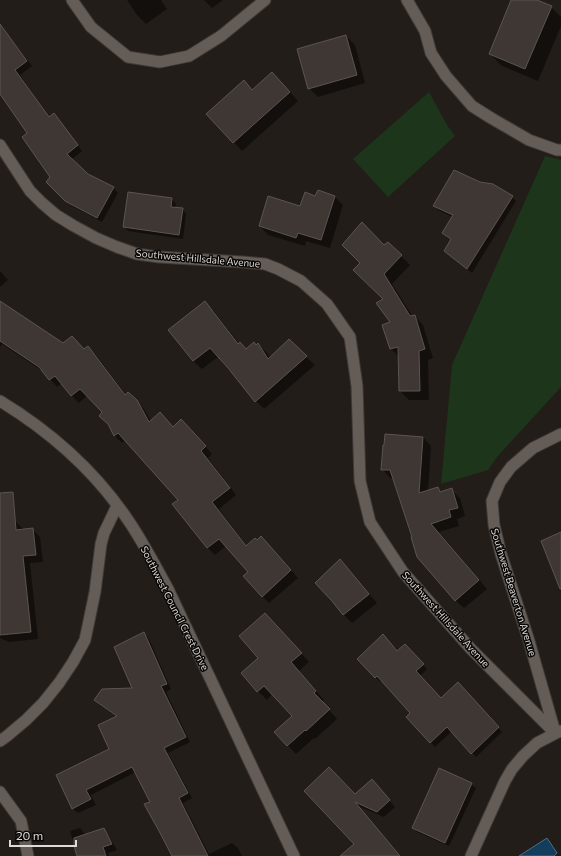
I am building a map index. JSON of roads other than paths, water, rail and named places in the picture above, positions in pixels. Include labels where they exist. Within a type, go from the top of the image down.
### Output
[{"type":"street","points":[[72,0],[91,27],[128,57],[160,62],[189,56],[221,36],[265,0]]},
{"type":"street","points":[[407,0],[426,31],[431,53],[446,76],[472,106],[529,140],[561,150]]},
{"type":"street","name":"Southwest Hillsdale Avenue","points":[[0,145],[19,176],[30,191],[42,203],[56,215],[96,238],[117,248],[137,254],[159,257],[265,264],[300,281],[327,304],[350,337],[357,386],[360,481],[370,522],[403,572],[471,649],[558,732]]},
{"type":"street","name":"Southwest Council Crest Drive","points":[[0,401],[20,413],[78,460],[130,522],[158,570],[294,856]]},
{"type":"street","name":"Southwest Beaverton Avenue","points":[[558,732],[500,554],[494,525],[492,501],[500,482],[511,467],[533,448],[560,432]]},
{"type":"street","points":[[0,740],[26,720],[43,703],[63,678],[85,640],[95,592],[101,544],[104,533],[117,506]]},
{"type":"street","points":[[471,856],[505,781],[512,769],[537,743],[558,732]]},
{"type":"street","points":[[0,792],[21,821],[28,856]]},
{"type":"water","points":[[547,838],[557,853],[554,856],[519,856]]}]
